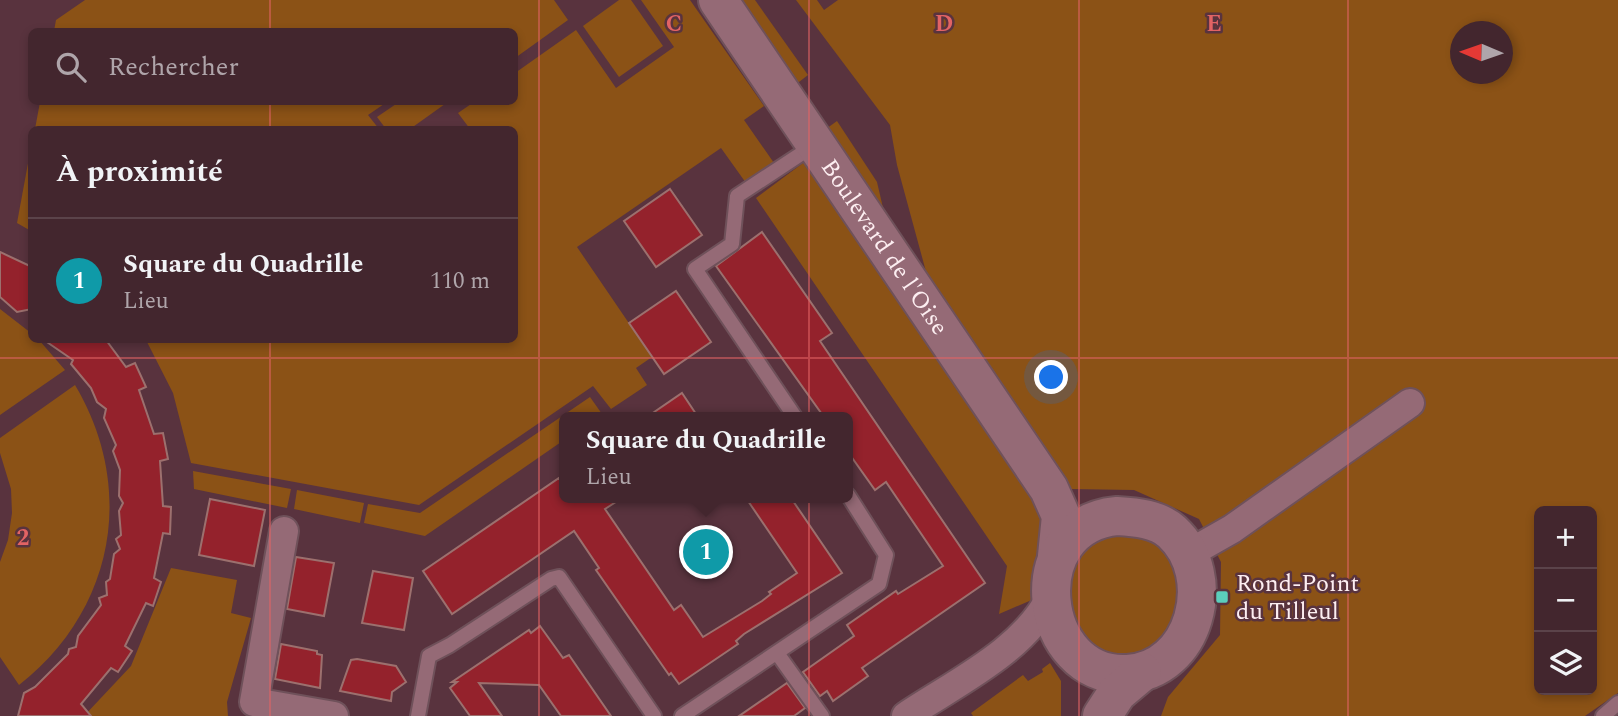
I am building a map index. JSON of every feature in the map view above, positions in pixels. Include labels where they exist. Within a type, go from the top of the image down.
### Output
[{"type":"main road","name":"Boulevard de l'Oise","points":[[718,0],[1052,493],[1061,516],[1057,556]]},
{"type":"main road","name":"Boulevard de l'Oise","points":[[1052,493],[1074,508],[1107,517]]},
{"type":"main road","points":[[1107,517],[1134,517],[1163,526],[1172,532],[1188,554],[1197,592],[1189,631],[1169,659],[1142,672],[1117,693],[1100,716],[1095,683],[1054,617],[1051,596],[1057,556],[1079,528],[1107,517]]},
{"type":"main road","points":[[1075,652],[1098,670],[1113,674],[1142,672]]},
{"type":"street","points":[[1188,554],[1232,529],[1410,403]]},
{"type":"street","points":[[284,531],[254,702],[334,716]]},
{"type":"street","points":[[906,716],[1004,649],[1040,616],[1051,596]]},
{"type":"street","points":[[1004,649],[1028,642],[1075,652]]},
{"type":"lane","points":[[792,412],[695,269],[732,244],[737,196],[815,144]]},
{"type":"lane","points":[[682,716],[879,584],[886,555],[853,503]]},
{"type":"lane","points":[[418,716],[429,656],[551,579],[559,577],[654,716]]},
{"type":"lane","points":[[777,653],[822,716]]},
{"type":"lane","points":[[1603,716],[1618,703]]},
{"type":"shaded area","points":[[85,0],[554,0],[568,20],[518,56],[518,28],[55,28],[56,20]]},
{"type":"shaded area","points":[[619,0],[631,0],[663,46],[619,77],[583,26]]},
{"type":"shaded area","points":[[641,0],[690,0],[764,106],[744,120],[774,163],[746,183],[721,148],[577,247],[652,357],[636,368],[647,385],[611,409],[593,386],[419,505],[191,463],[173,393],[148,343],[518,343],[518,126],[468,126],[458,113],[470,105],[518,105],[518,71],[576,30],[616,88],[674,47]]},
{"type":"shaded area","points":[[729,0],[755,0],[808,75],[790,89]]},
{"type":"shaded area","points":[[796,0],[817,0],[824,10],[838,0],[1618,0],[1618,693],[1585,716],[1161,716],[1168,697],[1220,635],[1221,562],[1199,519],[1134,490],[1071,489],[1048,466],[928,279],[897,165],[890,125]]},
{"type":"shaded area","points":[[39,105],[383,105],[368,115],[377,126],[36,126]]},
{"type":"shaded area","points":[[395,105],[444,105],[414,126],[384,126],[377,117]]},
{"type":"shaded area","points":[[837,121],[877,182],[884,212],[819,134]]},
{"type":"shaded area","points":[[807,160],[1043,508],[1034,599],[999,614],[1007,566],[756,198]]},
{"type":"shaded area","points":[[28,163],[28,229],[17,223]]},
{"type":"shaded area","points":[[0,309],[28,331],[28,343],[42,343],[65,370],[0,415]]},
{"type":"shaded area","points":[[75,385],[94,425],[106,465],[110,506],[106,546],[95,585],[77,622],[51,655],[19,685],[0,657],[0,562],[8,540],[12,513],[11,489],[0,453],[0,438]]},
{"type":"shaded area","points":[[590,397],[601,412],[568,412]]},
{"type":"shaded area","points":[[559,418],[559,443],[425,536],[364,523],[368,504],[420,513]]},
{"type":"shaded area","points":[[193,471],[291,489],[287,508],[194,489]]},
{"type":"shaded area","points":[[297,490],[364,503],[360,523],[294,509]]},
{"type":"shaded area","points":[[1129,528],[1164,544],[1176,577],[1179,600],[1171,623],[1153,653],[1101,656],[1084,640],[1066,595],[1077,550]]},
{"type":"shaded area","points":[[171,568],[237,580],[231,613],[251,618],[227,702],[228,716],[84,716],[131,666]]},
{"type":"shaded area","points":[[1050,663],[1061,681],[1061,716],[973,716],[971,713],[1023,675],[1028,681],[1043,672],[1042,669]]},
{"type":"building","points":[[670,189],[702,235],[656,267],[624,221]]},
{"type":"building","points":[[762,232],[832,333],[820,341],[985,583],[862,668],[868,676],[833,701],[827,691],[820,696],[803,672],[854,636],[847,625],[896,591],[898,594],[943,566],[886,482],[875,490],[853,459],[853,412],[820,412],[716,266]]},
{"type":"building","points":[[0,252],[28,265],[28,310],[17,312],[0,297]]},
{"type":"building","points":[[676,291],[711,342],[664,374],[629,323]]},
{"type":"building","points":[[48,343],[108,343],[126,367],[135,363],[146,387],[139,390],[154,434],[163,433],[168,459],[160,461],[163,506],[171,507],[170,534],[163,533],[154,578],[161,582],[153,606],[146,603],[125,646],[132,651],[118,672],[111,668],[81,704],[91,716],[18,716],[24,693],[35,687],[68,654],[69,649],[76,647],[78,636],[101,605],[99,598],[107,595],[106,582],[110,579],[114,554],[120,549],[116,539],[121,535],[119,511],[123,503],[119,496],[120,470],[113,451],[116,445],[104,418],[106,409],[97,402],[91,388],[71,364],[73,360]]},
{"type":"building","points":[[682,393],[695,412],[654,412]]},
{"type":"building","points":[[559,478],[559,503],[614,503],[605,509],[674,610],[681,605],[703,637],[762,601],[771,594],[769,592],[797,573],[749,503],[794,503],[842,573],[744,634],[736,641],[738,644],[679,684],[671,673],[669,675],[596,570],[599,568],[574,531],[452,614],[423,571]]},
{"type":"building","points":[[210,499],[265,510],[254,566],[199,555]]},
{"type":"building","points":[[296,557],[334,563],[324,616],[287,609]]},
{"type":"building","points":[[373,571],[413,578],[404,630],[362,623]]},
{"type":"building","points":[[540,626],[563,658],[569,655],[611,716],[561,716],[539,685],[479,683],[502,716],[470,716],[450,688],[457,682],[452,682],[529,630],[531,633]]},
{"type":"building","points":[[281,644],[317,651],[317,654],[322,655],[320,688],[275,679]]},
{"type":"building","points":[[351,660],[396,666],[406,682],[392,692],[391,701],[340,691]]},
{"type":"building","points":[[787,683],[805,708],[794,716],[739,716]]},
{"type":"place","name":"Square du Quadrille","points":[[706,552]]},
{"type":"place","name":"Rond-Point du Tilleul","points":[[1222,597]]}]
